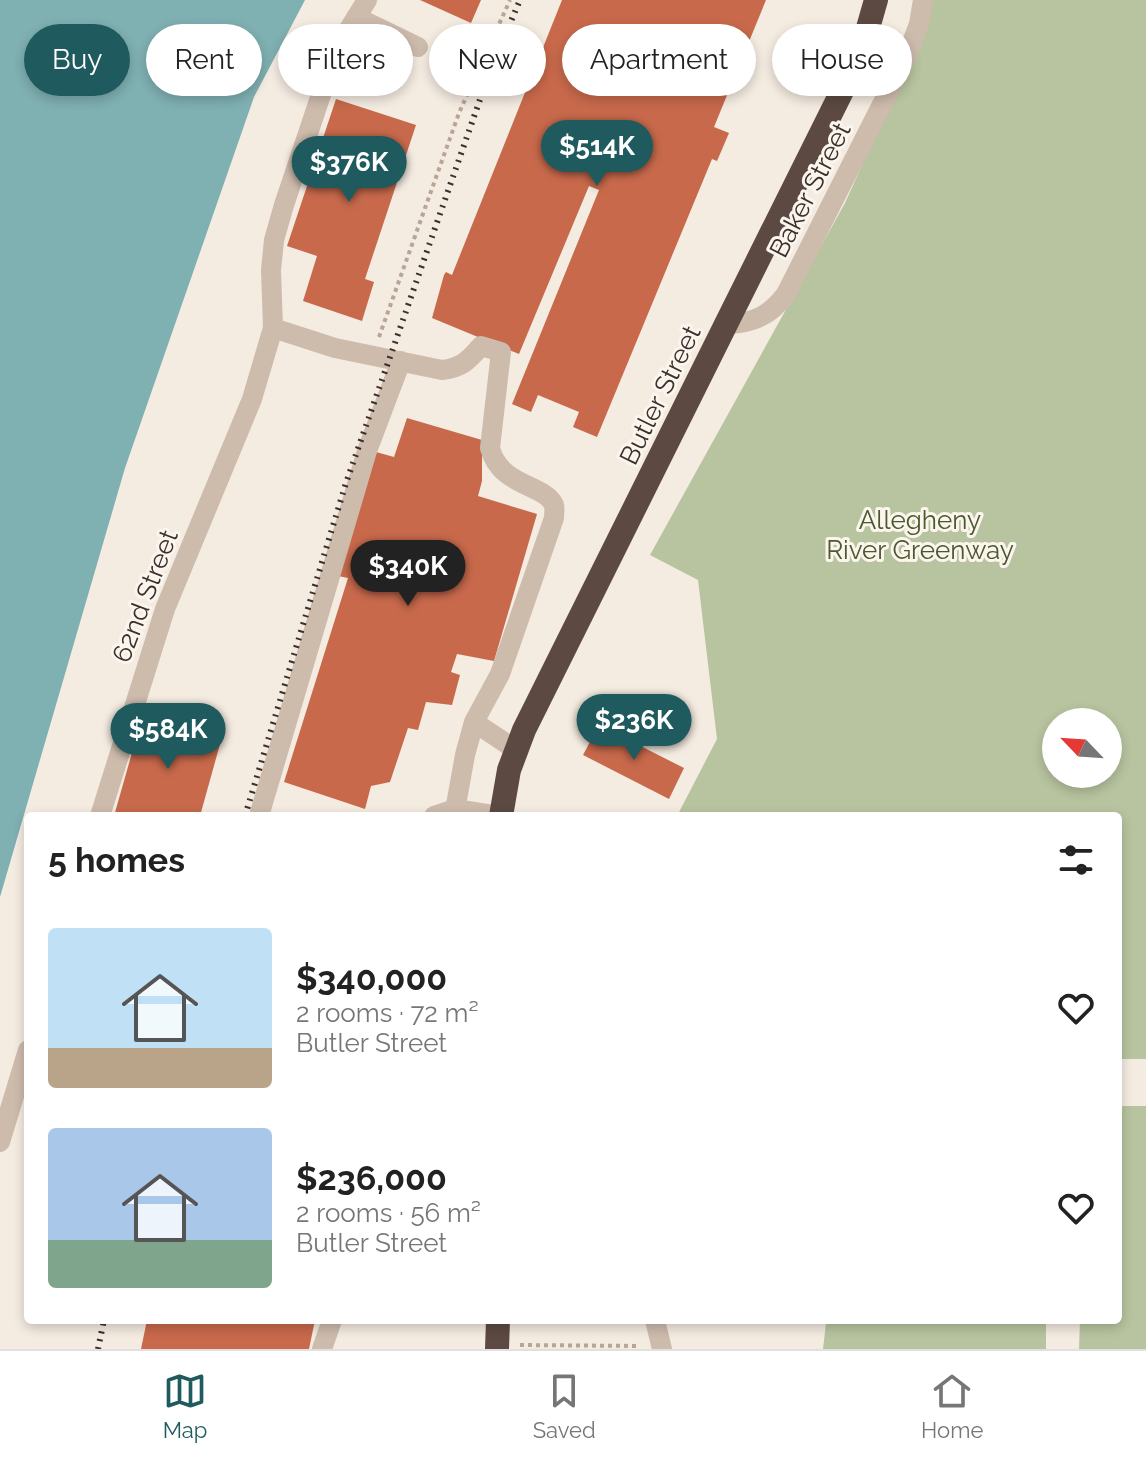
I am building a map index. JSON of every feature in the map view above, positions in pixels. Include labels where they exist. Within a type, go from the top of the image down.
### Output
[{"type":"highway","name":"Butler Street","points":[[501,812],[516,750],[850,75],[876,0]]},
{"type":"street","name":"Baker Street","points":[[727,324],[754,320],[767,314],[786,294],[908,53],[919,24],[923,0]]},
{"type":"street","points":[[362,8],[418,47]]},
{"type":"street","name":"62nd Street","points":[[101,812],[165,609],[252,399],[273,328],[271,270],[274,240],[336,50],[362,8]]},
{"type":"street","points":[[273,328],[335,348],[442,370],[457,369],[481,346],[501,352],[490,448],[494,464],[547,497],[554,505],[554,518],[500,674],[474,722],[454,812]]},
{"type":"street","points":[[260,812],[367,451],[401,361]]},
{"type":"street","points":[[474,722],[516,750]]},
{"type":"street","points":[[0,1142],[24,1063]]},
{"type":"street","points":[[322,1349],[331,1324]]},
{"type":"street","points":[[656,1324],[662,1348]]},
{"type":"path","points":[[373,354],[459,113],[510,0]]},
{"type":"path","points":[[498,1338],[662,1348]]},
{"type":"green space","name":"Allegheny River Greenway","points":[[932,0],[1146,0],[1146,1059],[1122,1059],[1122,812],[679,812],[717,739],[698,580],[650,555],[845,203],[893,96],[912,96],[912,55],[930,15]]},
{"type":"green space","points":[[1122,1106],[1146,1106],[1146,1349],[1079,1349],[1080,1324],[1122,1324]]},
{"type":"green space","points":[[826,1324],[1046,1324],[1046,1349],[823,1349]]},
{"type":"water","points":[[0,0],[305,0],[292,24],[278,24],[278,51],[262,82],[262,24],[146,24],[146,96],[255,96],[125,468],[0,897]]},
{"type":"building","points":[[420,0],[481,0],[471,23]]},
{"type":"building","points":[[562,0],[766,0],[756,24],[562,24],[562,96],[727,96],[714,127],[729,133],[717,161],[712,159],[597,437],[573,427],[579,412],[538,395],[531,412],[512,404],[599,190],[589,186],[519,354],[432,318],[444,275],[446,272],[452,275],[524,96],[546,96],[546,40]]},
{"type":"building","points":[[336,99],[416,125],[365,279],[374,282],[362,321],[303,301],[317,256],[287,246]]},
{"type":"building","points":[[407,418],[482,440],[482,481],[478,496],[537,514],[494,661],[457,654],[451,672],[460,675],[452,705],[426,702],[418,730],[408,728],[390,782],[371,786],[365,809],[284,782],[348,578],[338,576],[376,452],[394,457]]},
{"type":"building","points":[[143,714],[222,737],[201,812],[115,812]]},
{"type":"building","points":[[599,725],[684,768],[669,799],[583,755]]},
{"type":"building","points":[[146,1324],[314,1324],[309,1349],[141,1349]]},
{"type":"railway","points":[[246,812],[346,483],[491,68],[520,0]]},
{"type":"railway","points":[[98,1349],[103,1324]]}]
